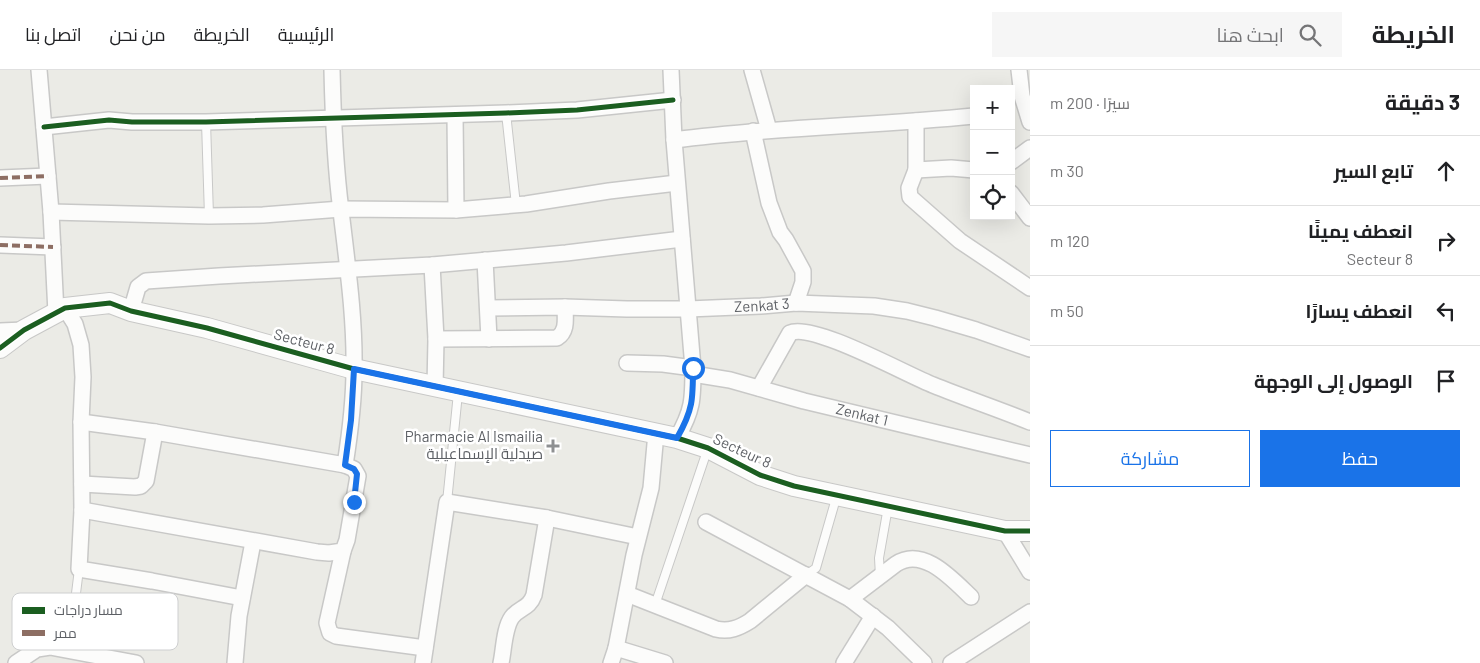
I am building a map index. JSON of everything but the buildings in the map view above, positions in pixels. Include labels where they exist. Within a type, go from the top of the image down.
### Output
[{"type":"street","points":[[39,70],[60,310],[75,324],[81,345],[83,377],[81,422],[82,510],[79,569],[242,598]]},
{"type":"street","points":[[332,70],[333,118],[341,209],[349,269],[354,369],[351,420],[345,465]]},
{"type":"street","points":[[670,70],[677,183],[693,371],[692,404],[687,421],[677,438]]},
{"type":"street","points":[[752,70],[769,130]]},
{"type":"street","points":[[1019,70],[1023,115]]},
{"type":"street","points":[[44,127],[109,120],[132,122],[206,122],[577,110],[673,100]]},
{"type":"street","points":[[454,115],[456,210]]},
{"type":"street","points":[[674,140],[753,131],[916,122],[970,116]]},
{"type":"street","points":[[916,122],[916,170],[908,191],[914,201],[960,241],[1028,283]]},
{"type":"street","points":[[753,131],[772,210],[780,232],[803,271],[803,282],[796,303]]},
{"type":"street","points":[[1015,159],[1030,148]]},
{"type":"street","points":[[916,170],[950,168],[970,170]]},
{"type":"street","points":[[0,178],[48,176]]},
{"type":"street","points":[[51,212],[209,216],[263,215],[341,209],[456,210],[516,205],[677,183]]},
{"type":"street","points":[[1015,199],[1030,218]]},
{"type":"street","points":[[131,310],[138,287],[146,281],[432,265],[585,251],[682,239]]},
{"type":"street","points":[[0,245],[53,247]]},
{"type":"street","points":[[486,260],[489,339]]},
{"type":"street","points":[[432,265],[436,339],[435,387]]},
{"type":"street","name":"Secteur 8","points":[[60,310],[110,303],[354,369],[677,438],[708,448],[760,475],[794,486],[1005,531],[1030,531]]},
{"type":"street","name":"Zenkat 3","points":[[488,308],[688,309],[796,303],[874,306],[907,311],[976,330],[1030,349]]},
{"type":"street","points":[[436,339],[558,338],[565,329],[565,307]]},
{"type":"street","points":[[0,348],[24,330],[60,310]]},
{"type":"street","points":[[0,331],[24,330]]},
{"type":"street","points":[[759,388],[790,333],[802,331],[822,336],[931,384],[1030,422]]},
{"type":"street","name":"Zenkat 1","points":[[627,363],[663,364],[1030,455]]},
{"type":"street","points":[[81,422],[154,432],[345,465],[354,469],[358,476],[347,540],[327,623],[330,634],[424,656],[447,502],[547,518],[638,537]]},
{"type":"street","points":[[82,484],[141,486],[146,481],[154,432]]},
{"type":"street","points":[[611,663],[616,648],[638,537],[651,488],[656,433]]},
{"type":"street","points":[[82,510],[253,542],[317,552],[343,551]]},
{"type":"street","points":[[501,663],[510,621],[514,615],[530,605],[534,595],[547,518]]},
{"type":"street","points":[[706,522],[850,599],[888,628],[924,663]]},
{"type":"street","points":[[1005,531],[1030,572]]},
{"type":"street","points":[[235,663],[242,598],[253,542]]},
{"type":"street","points":[[850,599],[904,558],[921,559],[935,566],[971,597]]},
{"type":"street","points":[[627,594],[716,628],[729,630],[750,621],[806,575]]},
{"type":"street","points":[[951,663],[1030,612]]},
{"type":"street","points":[[844,663],[873,616]]},
{"type":"street","points":[[616,648],[665,663]]},
{"type":"street","points":[[16,663],[36,650]]},
{"type":"street","points":[[69,650],[136,663]]},
{"type":"lane","points":[[506,113],[516,205]]},
{"type":"lane","points":[[206,122],[209,216]]},
{"type":"lane","points":[[447,502],[458,391]]},
{"type":"lane","points":[[655,605],[708,448]]},
{"type":"lane","points":[[806,575],[816,568],[837,496]]},
{"type":"lane","points":[[880,576],[879,558],[888,507]]},
{"type":"lane","points":[[76,593],[79,569]]},
{"type":"marked path","points":[[0,178],[48,176]]},
{"type":"marked path","points":[[0,245],[53,247]]},
{"type":"cycle path","points":[[44,127],[109,120],[132,122],[206,122],[577,110],[673,100]]},
{"type":"cycle path","points":[[0,348],[24,330],[65,308],[110,303],[131,311],[207,328],[354,369],[677,438],[708,448],[760,475],[794,486],[1005,531],[1030,531]]},
{"type":"place","name":"Pharmacie Al Ismailia صيدلية الإسماعيلية","points":[[553,446]]},
{"type":"route","points":[[354,502],[358,476],[354,469],[345,465],[351,420],[354,369],[677,438],[687,421],[692,404],[693,368]]}]
